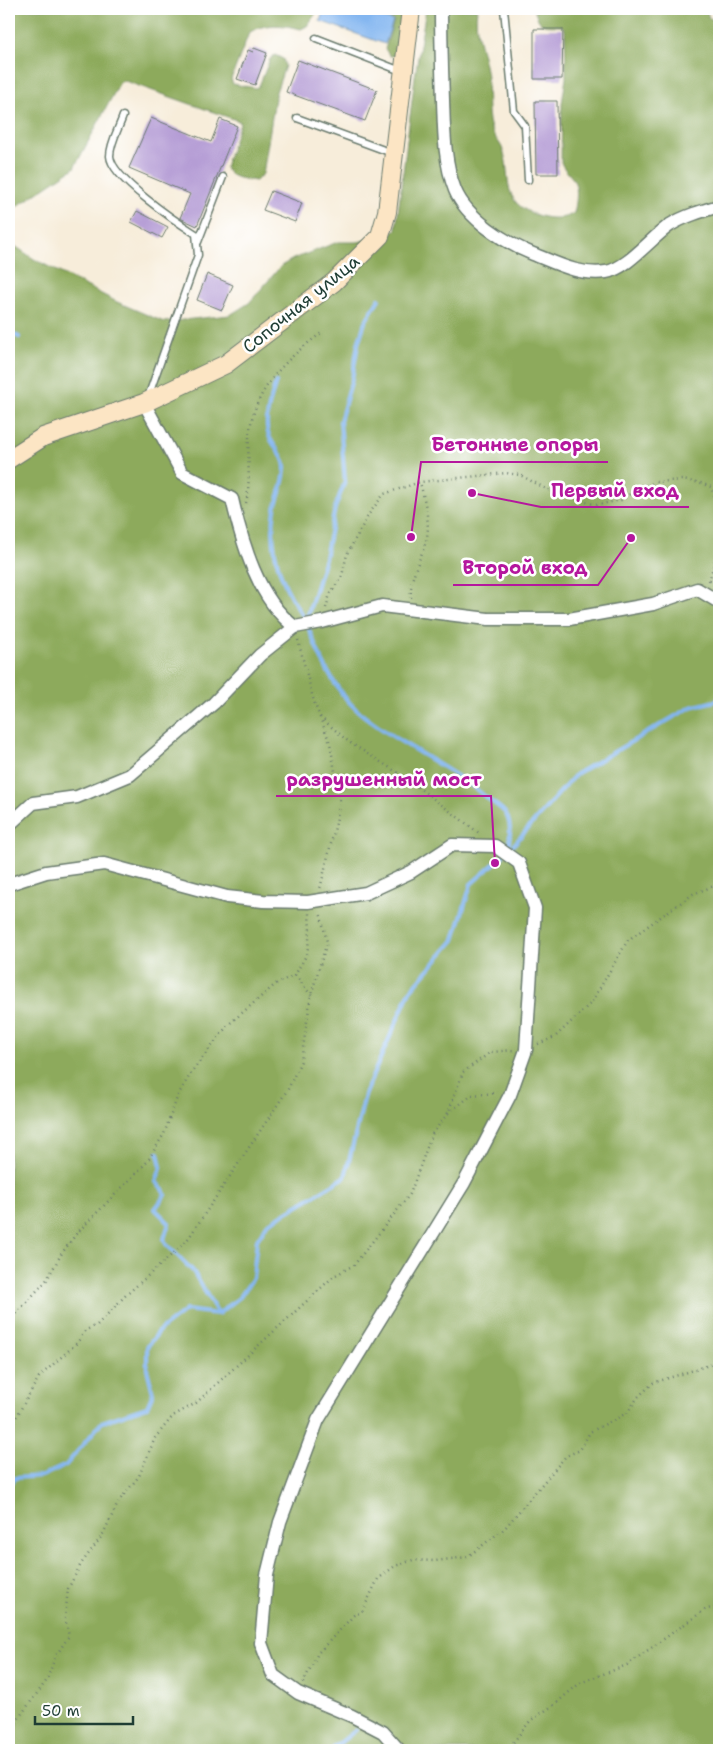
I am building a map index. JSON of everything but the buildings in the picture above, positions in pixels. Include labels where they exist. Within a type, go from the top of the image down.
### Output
[{"type":"main road","name":"Сопочная улица","points":[[9,458],[43,437],[145,403],[226,364],[334,282],[363,255],[380,236],[387,212],[405,73],[411,9]]},
{"type":"street","points":[[441,9],[445,134],[448,165],[456,192],[480,222],[517,248],[567,268],[591,272],[607,272],[619,267],[671,224],[694,213],[719,206]]},
{"type":"street","points":[[145,403],[182,473],[232,500],[251,564],[276,611],[295,627]]},
{"type":"street","points":[[9,825],[33,803],[77,797],[130,776],[214,704],[260,655],[295,627],[382,606],[488,619],[569,620],[652,604],[696,589],[719,602]]},
{"type":"street","points":[[9,884],[46,872],[104,864],[227,897],[263,901],[313,901],[366,893],[411,872],[452,845],[495,846],[520,863],[536,908],[526,1050],[510,1095],[464,1183],[318,1420],[280,1522],[267,1575],[261,1643],[273,1675],[298,1693],[352,1716],[383,1732],[399,1750]]},
{"type":"lane","points":[[504,9],[514,111],[525,126],[528,180]]},
{"type":"lane","points":[[316,38],[405,73]]},
{"type":"lane","points":[[123,116],[112,146],[110,155],[112,164],[119,175],[164,214],[196,234],[198,243],[198,255],[145,403]]},
{"type":"lane","points":[[297,118],[394,154]]},
{"type":"lane","points":[[198,243],[224,177]]},
{"type":"path","points":[[246,504],[250,485],[249,439],[252,415],[281,366],[295,352],[323,332]]},
{"type":"path","points":[[322,622],[330,594],[342,576],[348,554],[369,514],[384,494],[420,482],[514,474],[556,494],[597,505],[621,500],[636,490],[656,482],[682,480],[701,482],[711,487],[717,505],[719,526]]},
{"type":"path","points":[[412,609],[410,583],[427,536],[426,507],[420,482]]},
{"type":"path","points":[[709,581],[719,547]]},
{"type":"path","points":[[9,1321],[46,1281],[62,1253],[77,1233],[147,1162],[164,1134],[178,1096],[193,1070],[228,1026],[271,988],[294,975],[307,954],[313,901],[336,823],[340,800],[330,742],[320,716],[295,627]]},
{"type":"path","points":[[320,716],[349,742],[403,776],[495,846]]},
{"type":"path","points":[[448,1113],[463,1072],[491,1052],[526,1050],[555,1037],[590,1003],[628,940],[693,894],[719,884]]},
{"type":"path","points":[[9,1430],[40,1377],[77,1343],[86,1330],[97,1325],[125,1296],[186,1242],[288,1089],[301,1061],[311,994],[327,942],[313,901]]},
{"type":"path","points":[[294,975],[311,994]]},
{"type":"path","points":[[9,1736],[20,1716],[47,1680],[55,1658],[69,1636],[65,1618],[68,1589],[81,1564],[102,1536],[119,1500],[139,1476],[155,1438],[173,1416],[196,1403],[334,1276],[354,1265],[410,1194],[432,1134],[448,1113],[472,1095],[492,1092],[510,1095]]},
{"type":"path","points":[[298,1693],[318,1653],[354,1615],[362,1612],[378,1579],[395,1566],[413,1560],[435,1561],[467,1557],[504,1529],[566,1456],[580,1450],[590,1432],[627,1412],[638,1396],[654,1383],[719,1362]]},
{"type":"path","points":[[507,1750],[531,1720],[554,1705],[580,1682],[626,1665],[706,1608],[719,1607]]},
{"type":"green space","points":[[9,9],[222,9],[227,12],[248,9],[319,9],[307,26],[301,29],[288,26],[268,26],[249,33],[231,79],[233,84],[256,88],[259,86],[270,59],[275,55],[283,59],[285,66],[276,92],[263,174],[256,181],[234,176],[225,167],[240,123],[239,121],[125,81],[120,82],[74,168],[16,207],[9,217]]},
{"type":"green space","points":[[363,9],[404,9],[395,56],[390,56],[385,49],[394,20]]},
{"type":"green space","points":[[426,9],[477,9],[477,31],[487,80],[489,122],[492,132],[504,153],[508,184],[512,196],[527,211],[551,218],[560,218],[574,213],[576,198],[575,183],[561,162],[562,103],[566,78],[565,30],[562,26],[543,25],[534,9],[706,9],[709,18],[719,21],[719,1750],[9,1750],[9,236],[12,244],[34,259],[117,302],[164,322],[230,315],[249,303],[281,266],[293,259],[338,242],[357,242],[391,235],[396,229],[415,76]]},
{"type":"water","points":[[324,9],[359,9],[393,21],[385,44],[320,21]]},
{"type":"waterway","points":[[306,621],[325,558],[335,508],[345,481],[340,421],[365,322],[379,299]]},
{"type":"waterway","points":[[9,332],[19,337]]},
{"type":"waterway","points":[[276,382],[268,410],[267,425],[270,438],[282,456],[285,464],[285,473],[273,524],[275,554],[290,595],[306,620]]},
{"type":"waterway","points":[[308,627],[334,683],[358,711],[373,723],[473,787],[506,814],[510,828],[507,851]]},
{"type":"waterway","points":[[508,851],[576,774],[691,707],[719,700]]},
{"type":"waterway","points":[[9,1485],[15,1478],[42,1476],[66,1465],[102,1422],[147,1407],[153,1393],[147,1369],[147,1347],[160,1330],[186,1310],[218,1314],[240,1297],[253,1278],[257,1240],[267,1224],[345,1177],[366,1091],[410,991],[454,940],[471,884],[503,856]]},
{"type":"waterway","points":[[158,1153],[161,1167],[156,1182],[163,1189],[165,1195],[155,1209],[169,1223],[164,1239],[166,1244],[193,1271],[218,1314]]},
{"type":"waterway","points":[[331,1750],[356,1730]]},
{"type":"place","name":"Первый вход","points":[[472,493]]},
{"type":"place","name":"Бетонные опоры","points":[[411,537]]},
{"type":"place","name":"Второй вход","points":[[631,538]]},
{"type":"place","name":"разрушенный мост","points":[[495,863]]}]
